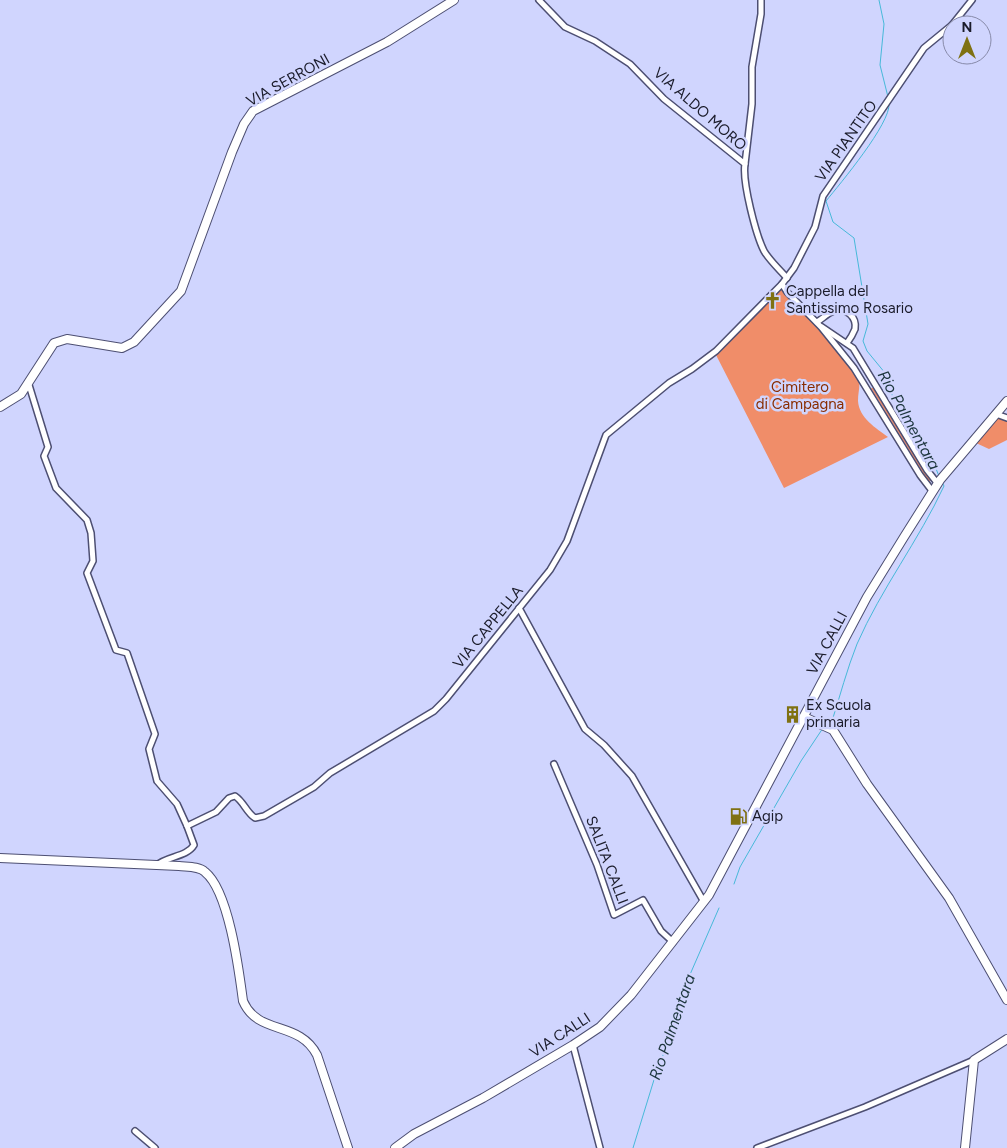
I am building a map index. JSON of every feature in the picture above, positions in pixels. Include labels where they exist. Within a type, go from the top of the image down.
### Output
[{"type":"street","name":"VIA SERRONI","points":[[0,407],[22,394],[54,343],[68,339],[122,348],[134,342],[181,291],[235,146],[244,124],[253,111],[387,42],[454,0]]},
{"type":"street","name":"VIA ALDO MORO","points":[[539,0],[566,27],[595,41],[630,64],[664,98],[745,164],[748,195],[761,244],[765,252],[787,278]]},
{"type":"street","points":[[745,164],[752,104],[752,67],[761,14],[760,0]]},
{"type":"street","name":"VIA PIANTITO","points":[[960,15],[972,0]]},
{"type":"street","name":"VIA PIANTITO","points":[[782,284],[815,227],[823,196],[924,48],[942,33]]},
{"type":"street","points":[[782,284],[787,292],[822,327],[862,380],[920,475],[933,492]]},
{"type":"street","name":"VIA CAPPELLA","points":[[188,826],[216,812],[229,798],[235,796],[240,799],[255,818],[264,816],[314,787],[330,772],[434,711],[446,699],[550,570],[567,541],[606,435],[669,384],[716,351],[782,284]]},
{"type":"street","points":[[817,322],[834,311],[849,313],[853,317],[855,327],[847,343]]},
{"type":"street","points":[[822,327],[853,348],[859,361],[927,470],[939,482]]},
{"type":"street","points":[[29,385],[48,446],[44,456],[56,488],[87,520],[91,533],[93,561],[86,573],[116,650],[127,653],[137,677],[155,734],[149,749],[157,781],[177,804],[188,826],[194,845],[192,849],[177,856],[164,858],[157,866]]},
{"type":"street","name":"VIA CALLI","points":[[395,1148],[414,1134],[484,1098],[573,1045],[600,1027],[618,1011],[704,903],[867,597],[939,482],[1007,402]]},
{"type":"street","points":[[996,414],[1007,418]]},
{"type":"street","points":[[519,608],[584,729],[604,745],[632,776],[704,903]]},
{"type":"street","points":[[804,716],[833,730],[867,784],[948,898],[1007,1000]]},
{"type":"street","name":"SALITA CALLI","points":[[554,764],[597,865],[614,915],[642,900],[661,931],[673,942]]},
{"type":"street","points":[[0,858],[198,868],[205,872],[212,880],[234,938],[243,1001],[247,1010],[260,1021],[301,1036],[311,1042],[348,1148]]},
{"type":"street","points":[[757,1148],[873,1103],[974,1060],[1007,1039]]},
{"type":"street","points":[[573,1045],[600,1148]]},
{"type":"street","points":[[965,1148],[974,1060]]},
{"type":"street","points":[[135,1131],[155,1148]]},
{"type":"green space","name":"Cimitero di Campagna","points":[[780,288],[816,326],[858,377],[858,401],[861,413],[873,426],[888,437],[784,488],[715,353]]},
{"type":"green space","points":[[871,388],[873,388],[931,481],[928,481]]},
{"type":"green space","points":[[997,418],[1007,421],[1007,440],[989,449],[976,443]]},
{"type":"waterway","name":"Rio Palmentara","points":[[879,0],[884,24],[880,65],[888,97]]},
{"type":"waterway","name":"Rio Palmentara","points":[[889,104],[882,125],[874,139],[826,201],[833,222],[854,238],[868,324],[863,341],[867,351],[890,379],[892,395],[929,452],[939,476]]},
{"type":"waterway","name":"Rio Palmentara","points":[[828,724],[832,721],[857,644],[877,604],[934,506],[944,486],[942,482]]},
{"type":"waterway","name":"Rio Palmentara","points":[[734,884],[740,867],[801,761],[823,728]]},
{"type":"waterway","name":"Rio Palmentara","points":[[633,1148],[657,1070],[676,1023],[685,986],[719,908]]},
{"type":"place","name":"Cappella del Santissimo Rosario","points":[[772,300]]},
{"type":"place","name":"Ex Scuola primaria","points":[[792,714]]},
{"type":"place","name":"Agip","points":[[738,816]]}]
